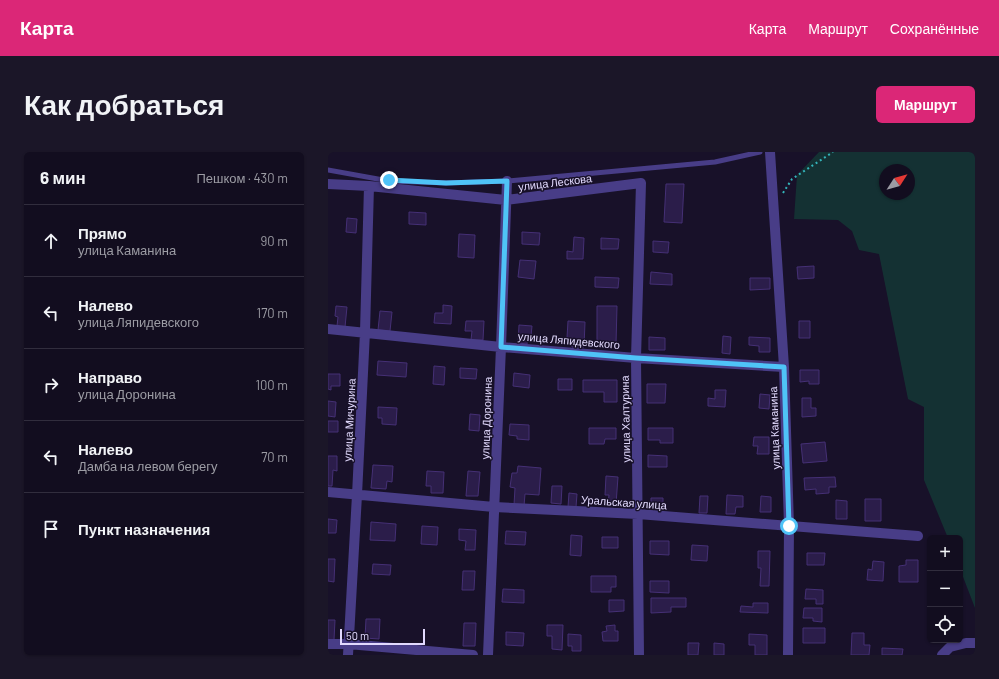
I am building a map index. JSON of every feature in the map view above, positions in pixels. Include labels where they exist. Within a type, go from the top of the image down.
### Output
[{"type":"street","name":"улица Каманина","points":[[770,152],[784,367],[789,526],[788,655]]},
{"type":"street","name":"улица Доронина","points":[[488,655],[507,181]]},
{"type":"street","name":"улица Лескова","points":[[328,184],[369,186],[506,200],[641,183]]},
{"type":"street","name":"улица Халтурина","points":[[639,655],[636,358],[641,183]]},
{"type":"street","name":"улица Мичурина","points":[[348,655],[365,332],[369,186]]},
{"type":"street","name":"улица Ляпидевского","points":[[328,329],[501,347],[636,358],[784,367]]},
{"type":"street","name":"Уральская улица","points":[[328,492],[494,507],[638,514],[918,536]]},
{"type":"street","points":[[942,655],[950,647],[966,643],[975,643]]},
{"type":"street","points":[[328,644],[348,644],[473,655]]},
{"type":"lane","points":[[328,170],[389,180],[446,183],[507,181],[715,162],[760,152]]},
{"type":"path","points":[[774,208],[792,179],[833,152]]},
{"type":"green space","points":[[819,152],[975,152],[975,608],[963,577],[963,535],[947,535],[924,480],[924,407],[908,399],[879,254],[859,250],[852,231],[838,220],[794,219],[797,175]]},
{"type":"building","points":[[666,184],[684,184],[682,223],[664,222]]},
{"type":"building","points":[[409,212],[426,213],[426,225],[409,224]]},
{"type":"building","points":[[347,218],[357,219],[356,233],[346,232]]},
{"type":"building","points":[[522,232],[540,233],[539,245],[522,244]]},
{"type":"building","points":[[459,234],[475,235],[474,258],[458,257]]},
{"type":"building","points":[[574,237],[584,238],[583,259],[567,259],[567,251],[573,252]]},
{"type":"building","points":[[601,238],[619,239],[618,249],[601,249]]},
{"type":"building","points":[[653,241],[669,242],[668,253],[653,252]]},
{"type":"building","points":[[520,260],[536,261],[534,279],[518,277]]},
{"type":"building","points":[[814,266],[814,278],[798,279],[797,267]]},
{"type":"building","points":[[651,272],[672,274],[672,285],[650,284]]},
{"type":"building","points":[[595,277],[619,278],[618,288],[595,287]]},
{"type":"building","points":[[750,278],[770,278],[770,289],[750,290]]},
{"type":"building","points":[[443,305],[452,306],[451,324],[434,323],[435,313],[443,313]]},
{"type":"building","points":[[336,306],[347,307],[345,327],[337,326],[338,317],[335,316]]},
{"type":"building","points":[[597,306],[617,306],[616,344],[597,343]]},
{"type":"building","points":[[380,311],[392,312],[390,331],[378,330]]},
{"type":"building","points":[[466,321],[484,321],[483,340],[471,340],[472,331],[465,331]]},
{"type":"building","points":[[568,321],[585,322],[584,347],[572,347],[572,339],[567,338]]},
{"type":"building","points":[[799,321],[810,321],[810,338],[799,338]]},
{"type":"building","points":[[519,325],[532,326],[531,336],[528,335],[527,344],[518,343]]},
{"type":"building","points":[[723,336],[731,337],[730,354],[722,353]]},
{"type":"building","points":[[649,337],[665,338],[665,350],[649,350]]},
{"type":"building","points":[[749,337],[770,338],[770,352],[759,352],[759,346],[749,345]]},
{"type":"building","points":[[378,361],[407,363],[406,377],[377,375]]},
{"type":"building","points":[[434,366],[445,367],[444,385],[433,384]]},
{"type":"building","points":[[460,368],[477,369],[476,379],[460,378]]},
{"type":"building","points":[[800,370],[819,370],[819,384],[809,384],[809,381],[800,382]]},
{"type":"building","points":[[514,373],[530,375],[529,388],[513,386]]},
{"type":"building","points":[[328,374],[340,374],[340,386],[331,386],[331,390],[328,389]]},
{"type":"building","points":[[558,379],[572,379],[572,390],[558,390]]},
{"type":"building","points":[[583,380],[617,380],[617,402],[604,402],[604,392],[583,392]]},
{"type":"building","points":[[647,384],[666,384],[665,403],[647,403]]},
{"type":"building","points":[[715,390],[726,390],[725,407],[708,406],[708,398],[715,399]]},
{"type":"building","points":[[760,394],[770,395],[769,409],[759,408]]},
{"type":"building","points":[[802,398],[811,398],[811,408],[816,408],[816,416],[802,417]]},
{"type":"building","points":[[328,401],[336,402],[335,417],[328,416]]},
{"type":"building","points":[[378,407],[397,408],[396,425],[382,424],[382,418],[378,418]]},
{"type":"building","points":[[470,414],[480,415],[479,431],[469,430]]},
{"type":"building","points":[[328,421],[338,421],[338,432],[328,432]]},
{"type":"building","points":[[510,424],[529,425],[529,440],[517,439],[517,436],[509,435]]},
{"type":"building","points":[[589,428],[616,428],[616,439],[605,439],[604,444],[589,444]]},
{"type":"building","points":[[648,428],[673,428],[673,443],[660,443],[660,440],[648,440]]},
{"type":"building","points":[[754,437],[769,437],[769,454],[757,454],[758,446],[753,446]]},
{"type":"building","points":[[825,442],[827,461],[803,463],[801,444]]},
{"type":"building","points":[[648,455],[667,456],[667,467],[648,467]]},
{"type":"building","points":[[328,456],[337,456],[337,471],[333,470],[332,486],[328,486]]},
{"type":"building","points":[[373,465],[393,466],[392,482],[387,481],[386,489],[371,488]]},
{"type":"building","points":[[518,466],[541,468],[539,495],[525,494],[524,506],[514,505],[515,488],[510,487],[512,473],[517,473]]},
{"type":"building","points":[[427,471],[444,472],[443,493],[431,493],[431,486],[426,486]]},
{"type":"building","points":[[468,471],[480,472],[478,496],[466,496]]},
{"type":"building","points":[[606,476],[618,477],[616,504],[608,504],[609,495],[605,495]]},
{"type":"building","points":[[835,477],[836,487],[829,487],[829,493],[816,494],[816,489],[805,490],[804,478]]},
{"type":"building","points":[[552,486],[562,486],[561,504],[551,503]]},
{"type":"building","points":[[569,493],[577,494],[576,507],[568,507]]},
{"type":"building","points":[[727,495],[743,496],[743,507],[736,507],[735,514],[726,514]]},
{"type":"building","points":[[700,496],[708,496],[707,513],[699,513]]},
{"type":"building","points":[[761,496],[771,497],[771,512],[760,512]]},
{"type":"building","points":[[651,498],[663,498],[663,509],[651,508]]},
{"type":"building","points":[[865,499],[881,499],[881,521],[865,521]]},
{"type":"building","points":[[836,500],[847,501],[847,519],[836,519]]},
{"type":"building","points":[[328,519],[337,520],[336,533],[328,533]]},
{"type":"building","points":[[371,522],[396,524],[395,541],[370,540]]},
{"type":"building","points":[[422,526],[438,527],[437,545],[421,544]]},
{"type":"building","points":[[459,529],[476,530],[475,550],[465,550],[466,541],[459,540]]},
{"type":"building","points":[[506,531],[526,532],[525,545],[505,544]]},
{"type":"building","points":[[571,535],[582,536],[581,556],[570,555]]},
{"type":"building","points":[[602,537],[618,537],[618,548],[602,548]]},
{"type":"building","points":[[650,541],[669,541],[669,555],[650,554]]},
{"type":"building","points":[[692,545],[708,546],[707,561],[691,560]]},
{"type":"building","points":[[758,551],[770,551],[769,586],[760,586],[761,568],[758,568]]},
{"type":"building","points":[[807,553],[825,553],[824,565],[807,565]]},
{"type":"building","points":[[328,559],[335,559],[334,582],[328,581]]},
{"type":"building","points":[[906,560],[918,560],[918,582],[899,582],[899,566],[906,565]]},
{"type":"building","points":[[873,561],[884,562],[883,581],[867,580],[868,569],[872,570]]},
{"type":"building","points":[[373,564],[391,565],[390,575],[372,574]]},
{"type":"building","points":[[463,571],[475,571],[474,590],[462,590]]},
{"type":"building","points":[[591,576],[616,576],[616,587],[611,587],[611,592],[591,592]]},
{"type":"building","points":[[650,581],[669,581],[669,593],[650,592]]},
{"type":"building","points":[[503,589],[524,590],[524,603],[502,602]]},
{"type":"building","points":[[806,589],[823,590],[823,604],[816,604],[816,599],[805,599]]},
{"type":"building","points":[[651,598],[686,598],[686,607],[671,607],[671,612],[651,613]]},
{"type":"building","points":[[609,600],[624,600],[624,611],[609,612]]},
{"type":"building","points":[[753,603],[768,603],[768,613],[740,612],[741,606],[753,607]]},
{"type":"building","points":[[804,608],[822,608],[822,622],[813,621],[813,618],[803,618]]},
{"type":"building","points":[[366,619],[380,619],[379,639],[365,638]]},
{"type":"building","points":[[328,620],[335,620],[334,640],[328,640]]},
{"type":"building","points":[[464,623],[476,623],[475,646],[463,646]]},
{"type":"building","points":[[547,625],[563,625],[562,650],[552,649],[552,636],[547,636]]},
{"type":"building","points":[[615,625],[615,631],[618,631],[618,641],[603,641],[602,632],[607,631],[606,626]]},
{"type":"building","points":[[803,628],[825,628],[825,643],[803,643]]},
{"type":"building","points":[[506,632],[524,633],[523,646],[506,645]]},
{"type":"building","points":[[852,633],[864,633],[864,645],[870,645],[869,655],[851,655]]},
{"type":"building","points":[[568,634],[581,635],[581,651],[572,651],[572,646],[568,646]]},
{"type":"building","points":[[749,634],[767,635],[767,655],[755,655],[755,645],[749,645]]},
{"type":"building","points":[[688,643],[699,643],[698,655],[688,655]]},
{"type":"building","points":[[714,643],[724,644],[724,655],[714,655]]},
{"type":"building","points":[[882,648],[903,649],[902,655],[882,655]]},
{"type":"route","points":[[389,180],[446,183],[507,181],[501,347],[636,358],[784,367],[789,526]]}]
